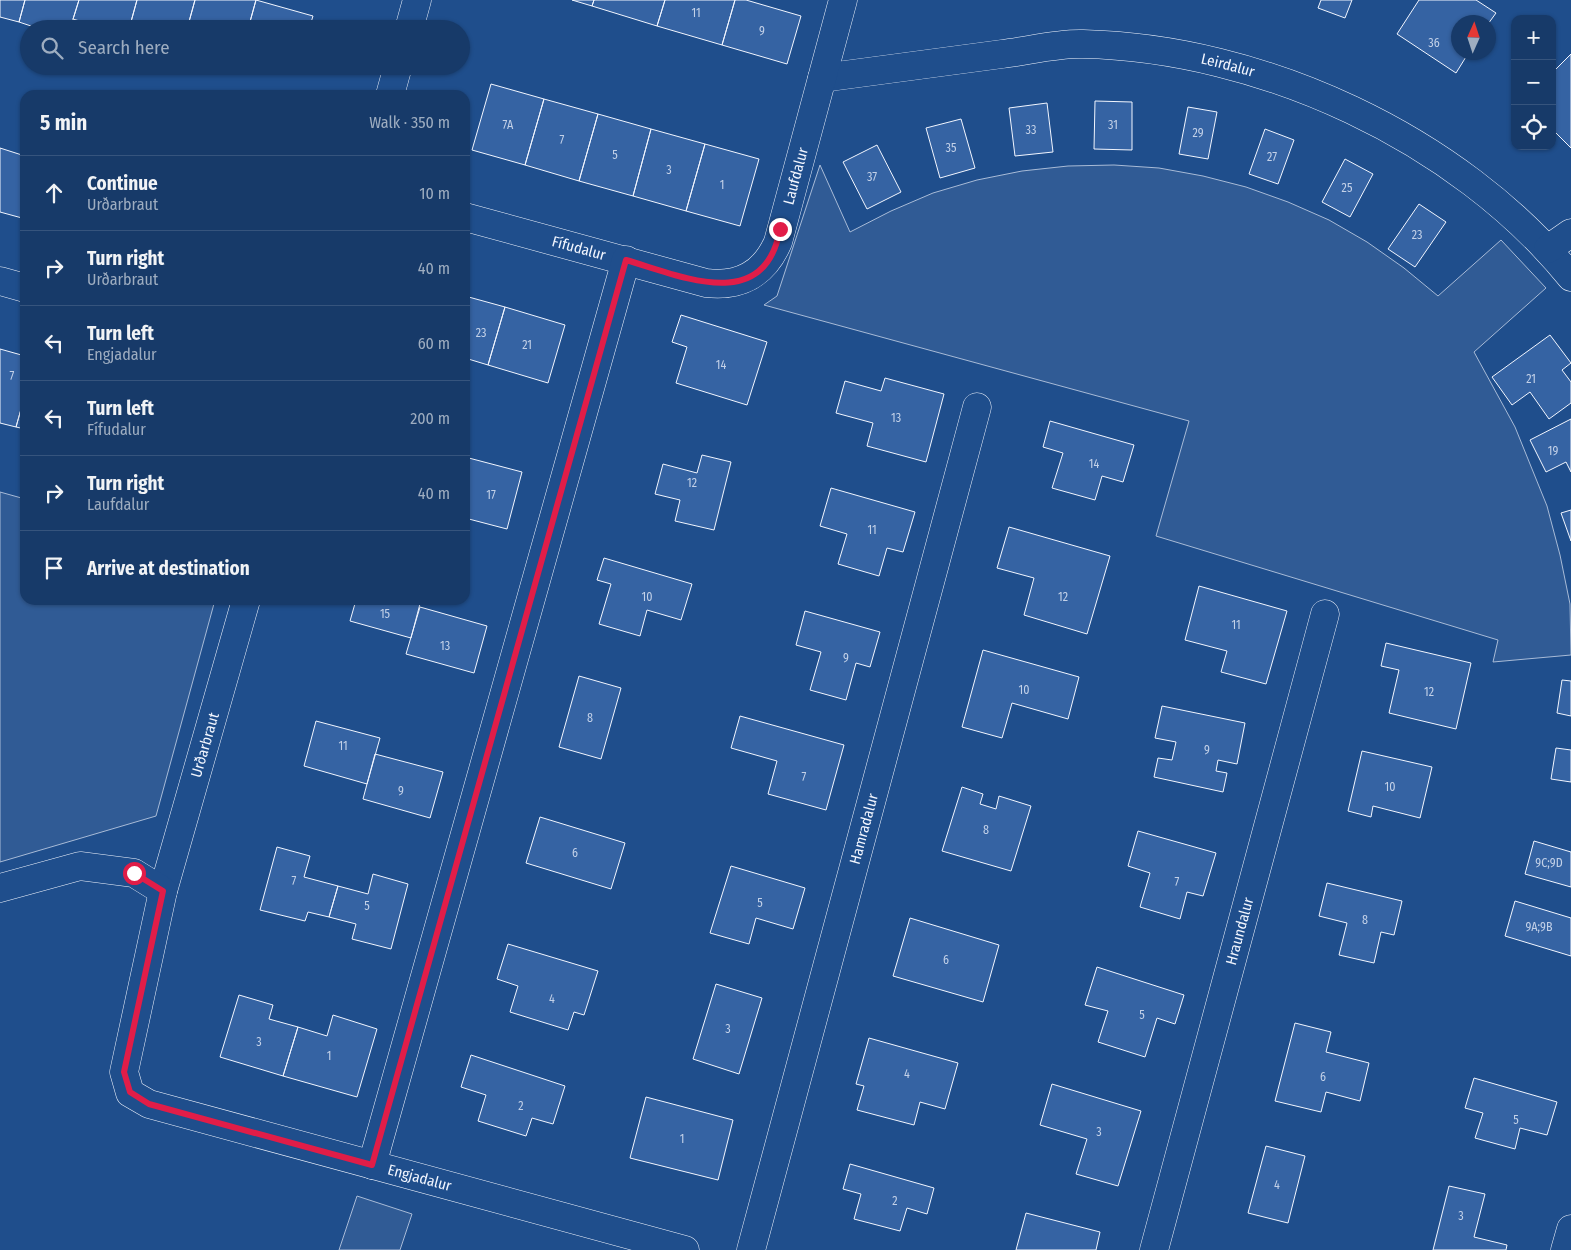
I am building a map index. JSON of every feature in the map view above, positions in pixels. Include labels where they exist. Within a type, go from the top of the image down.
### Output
[{"type":"street","points":[[411,20],[417,0]]},
{"type":"street","name":"Laufdalur","points":[[626,260],[719,284],[744,280],[766,264],[778,242],[843,0]]},
{"type":"street","name":"Leirdalur","points":[[822,78],[1081,44],[1135,48],[1188,56],[1241,68],[1293,85],[1342,106],[1393,131],[1441,160],[1486,193],[1548,249],[1571,277]]},
{"type":"street","points":[[391,90],[396,75]]},
{"type":"street","name":"Fífudalur","points":[[372,1165],[626,260],[470,218]]},
{"type":"street","points":[[1548,249],[1571,233]]},
{"type":"street","points":[[0,281],[20,287]]},
{"type":"street","name":"Hamradalur","points":[[751,1250],[977,407]]},
{"type":"street","name":"Urðarbraut","points":[[130,1092],[124,1072],[163,891],[245,605]]},
{"type":"street","name":"Hraundalur","points":[[1154,1250],[1325,614]]},
{"type":"street","points":[[0,888],[80,866],[134,873],[163,891]]},
{"type":"street","name":"Engjadalur","points":[[130,1092],[149,1104],[684,1250]]},
{"type":"street","points":[[1565,1250],[1571,1229]]},
{"type":"shaded area","points":[[820,165],[850,232],[891,211],[933,193],[977,180],[1022,171],[1068,166],[1114,165],[1159,168],[1203,176],[1246,187],[1288,202],[1329,220],[1367,242],[1404,268],[1438,296],[1501,240],[1546,288],[1474,352],[1515,427],[1547,506],[1570,604],[1571,655],[1493,662],[1498,640],[1156,536],[1189,421],[764,305],[777,296]]},
{"type":"shaded area","points":[[0,492],[20,498],[20,605],[214,605],[156,816],[0,862]]},
{"type":"shaded area","points":[[357,1196],[412,1214],[400,1250],[339,1250]]},
{"type":"building","points":[[0,0],[25,0],[19,22],[0,17]]},
{"type":"building","points":[[25,0],[79,0],[73,20],[20,20],[19,22]]},
{"type":"building","points":[[79,0],[137,0],[131,20],[73,19]]},
{"type":"building","points":[[137,0],[195,0],[189,20],[131,20]]},
{"type":"building","points":[[195,0],[256,0],[250,20],[189,20]]},
{"type":"building","points":[[256,0],[313,16],[312,20],[250,20]]},
{"type":"building","points":[[572,0],[594,0],[592,6]]},
{"type":"building","points":[[594,0],[665,0],[657,26],[592,6]]},
{"type":"building","points":[[665,0],[735,0],[722,45],[657,26]]},
{"type":"building","points":[[735,0],[746,0],[801,16],[787,64],[722,45]]},
{"type":"building","points":[[1321,0],[1352,0],[1345,18],[1318,8]]},
{"type":"building","points":[[1419,0],[1476,0],[1496,13],[1495,15],[1451,15],[1451,60],[1464,60],[1456,73],[1397,34]]},
{"type":"building","points":[[1571,54],[1571,148],[1556,133],[1556,69]]},
{"type":"building","points":[[491,84],[544,99],[525,165],[472,150]]},
{"type":"building","points":[[544,99],[598,114],[579,181],[525,165]]},
{"type":"building","points":[[1095,101],[1132,102],[1132,150],[1094,149]]},
{"type":"building","points":[[1047,103],[1053,152],[1015,156],[1009,108]]},
{"type":"building","points":[[1188,107],[1217,112],[1208,159],[1179,154]]},
{"type":"building","points":[[598,114],[651,129],[633,196],[579,181]]},
{"type":"building","points":[[961,119],[975,168],[940,178],[926,128]]},
{"type":"building","points":[[651,129],[705,144],[686,211],[633,196]]},
{"type":"building","points":[[1265,129],[1294,140],[1278,184],[1249,174]]},
{"type":"building","points":[[705,144],[759,159],[740,226],[686,211]]},
{"type":"building","points":[[877,145],[901,192],[867,209],[843,162]]},
{"type":"building","points":[[0,148],[20,154],[20,217],[0,212]]},
{"type":"building","points":[[1345,159],[1373,174],[1350,217],[1322,202]]},
{"type":"building","points":[[1419,204],[1446,222],[1415,267],[1388,249]]},
{"type":"building","points":[[470,297],[505,307],[488,365],[470,360]]},
{"type":"building","points":[[505,307],[565,325],[548,383],[488,365]]},
{"type":"building","points":[[681,315],[767,342],[747,405],[676,383],[687,347],[672,342]]},
{"type":"building","points":[[1550,335],[1571,363],[1562,370],[1571,382],[1571,403],[1549,419],[1530,392],[1512,405],[1492,377]]},
{"type":"building","points":[[0,349],[20,355],[20,413],[16,427],[0,423]]},
{"type":"building","points":[[885,378],[944,394],[926,462],[867,446],[873,423],[836,413],[845,381],[881,391]]},
{"type":"building","points":[[20,413],[20,428],[16,427]]},
{"type":"building","points":[[1571,419],[1571,472],[1566,462],[1546,472],[1530,440]]},
{"type":"building","points":[[1050,421],[1134,445],[1123,482],[1102,476],[1095,500],[1052,488],[1063,453],[1043,447]]},
{"type":"building","points":[[702,455],[731,462],[714,530],[675,521],[680,500],[655,494],[663,464],[697,473]]},
{"type":"building","points":[[470,458],[522,472],[507,529],[470,519]]},
{"type":"building","points":[[831,488],[915,512],[903,552],[887,548],[879,576],[838,564],[847,534],[820,526]]},
{"type":"building","points":[[1571,510],[1571,541],[1561,513]]},
{"type":"building","points":[[1009,527],[1110,556],[1087,634],[1024,615],[1034,578],[997,568]]},
{"type":"building","points":[[604,558],[692,584],[681,620],[647,610],[640,636],[599,624],[611,584],[597,580]]},
{"type":"building","points":[[1199,586],[1287,611],[1266,684],[1221,672],[1227,651],[1185,640]]},
{"type":"building","points":[[355,605],[420,605],[411,638],[350,621]]},
{"type":"building","points":[[420,607],[487,626],[474,673],[406,654]]},
{"type":"building","points":[[805,611],[880,632],[870,667],[856,663],[846,700],[810,690],[821,652],[796,645]]},
{"type":"building","points":[[1386,643],[1471,663],[1456,729],[1389,713],[1399,670],[1381,666]]},
{"type":"building","points":[[983,650],[1079,677],[1068,719],[1012,703],[1002,738],[962,727]]},
{"type":"building","points":[[579,676],[621,688],[601,759],[559,747]]},
{"type":"building","points":[[1562,680],[1571,681],[1571,716],[1557,713]]},
{"type":"building","points":[[1162,706],[1245,723],[1237,764],[1218,760],[1216,771],[1227,773],[1223,792],[1154,777],[1158,758],[1172,760],[1176,742],[1155,738]]},
{"type":"building","points":[[740,716],[844,745],[826,810],[768,794],[777,761],[731,748]]},
{"type":"building","points":[[316,721],[380,738],[367,784],[304,766]]},
{"type":"building","points":[[1556,748],[1571,750],[1571,782],[1551,779]]},
{"type":"building","points":[[1362,751],[1432,767],[1420,818],[1373,806],[1371,817],[1348,811]]},
{"type":"building","points":[[375,754],[443,772],[430,818],[363,799]]},
{"type":"building","points":[[962,787],[983,794],[980,804],[996,809],[999,796],[1031,806],[1011,871],[942,851]]},
{"type":"building","points":[[540,817],[625,843],[611,889],[526,863]]},
{"type":"building","points":[[1138,831],[1216,853],[1203,896],[1187,892],[1180,919],[1140,907],[1150,873],[1128,866]]},
{"type":"building","points":[[1534,841],[1571,852],[1571,887],[1525,874]]},
{"type":"building","points":[[277,847],[310,856],[304,877],[338,886],[329,917],[308,912],[305,921],[260,910]]},
{"type":"building","points":[[731,866],[805,888],[793,929],[756,918],[749,944],[710,933]]},
{"type":"building","points":[[373,874],[408,884],[391,949],[352,939],[356,924],[329,917],[338,886],[368,894]]},
{"type":"building","points":[[1327,883],[1402,901],[1394,935],[1381,932],[1374,963],[1339,955],[1347,923],[1319,916]]},
{"type":"building","points":[[1515,901],[1571,918],[1571,956],[1505,936]]},
{"type":"building","points":[[910,918],[999,945],[983,1002],[893,976]]},
{"type":"building","points":[[508,944],[598,971],[584,1015],[574,1012],[568,1030],[510,1012],[518,986],[497,979]]},
{"type":"building","points":[[1097,967],[1184,995],[1175,1024],[1157,1018],[1145,1057],[1098,1042],[1108,1011],[1085,1005]]},
{"type":"building","points":[[716,984],[762,998],[739,1074],[693,1059]]},
{"type":"building","points":[[239,995],[273,1005],[269,1019],[298,1027],[283,1076],[220,1057]]},
{"type":"building","points":[[333,1015],[377,1029],[357,1097],[283,1076],[298,1027],[327,1036]]},
{"type":"building","points":[[1295,1023],[1331,1032],[1326,1052],[1369,1063],[1360,1101],[1326,1092],[1321,1112],[1275,1101]]},
{"type":"building","points":[[869,1038],[958,1063],[945,1109],[920,1102],[914,1125],[857,1110],[864,1086],[856,1084]]},
{"type":"building","points":[[471,1055],[565,1086],[553,1124],[532,1118],[526,1136],[478,1121],[486,1095],[461,1087]]},
{"type":"building","points":[[1474,1078],[1557,1102],[1547,1135],[1520,1128],[1515,1149],[1475,1138],[1483,1113],[1465,1108]]},
{"type":"building","points":[[1052,1084],[1141,1111],[1118,1186],[1076,1174],[1087,1139],[1040,1125]]},
{"type":"building","points":[[646,1097],[733,1120],[718,1180],[630,1158]]},
{"type":"building","points":[[1266,1146],[1305,1156],[1288,1223],[1248,1213]]},
{"type":"building","points":[[850,1164],[934,1188],[927,1214],[907,1208],[900,1231],[854,1219],[861,1194],[843,1189]]},
{"type":"building","points":[[1449,1186],[1485,1194],[1474,1237],[1507,1245],[1506,1250],[1433,1250]]},
{"type":"building","points":[[1026,1213],[1100,1232],[1096,1250],[1016,1250]]},
{"type":"route","points":[[134,873],[163,891],[124,1072],[130,1092],[149,1104],[372,1165],[626,260],[706,283],[732,284],[756,273],[766,264],[778,242],[780,229]]}]
